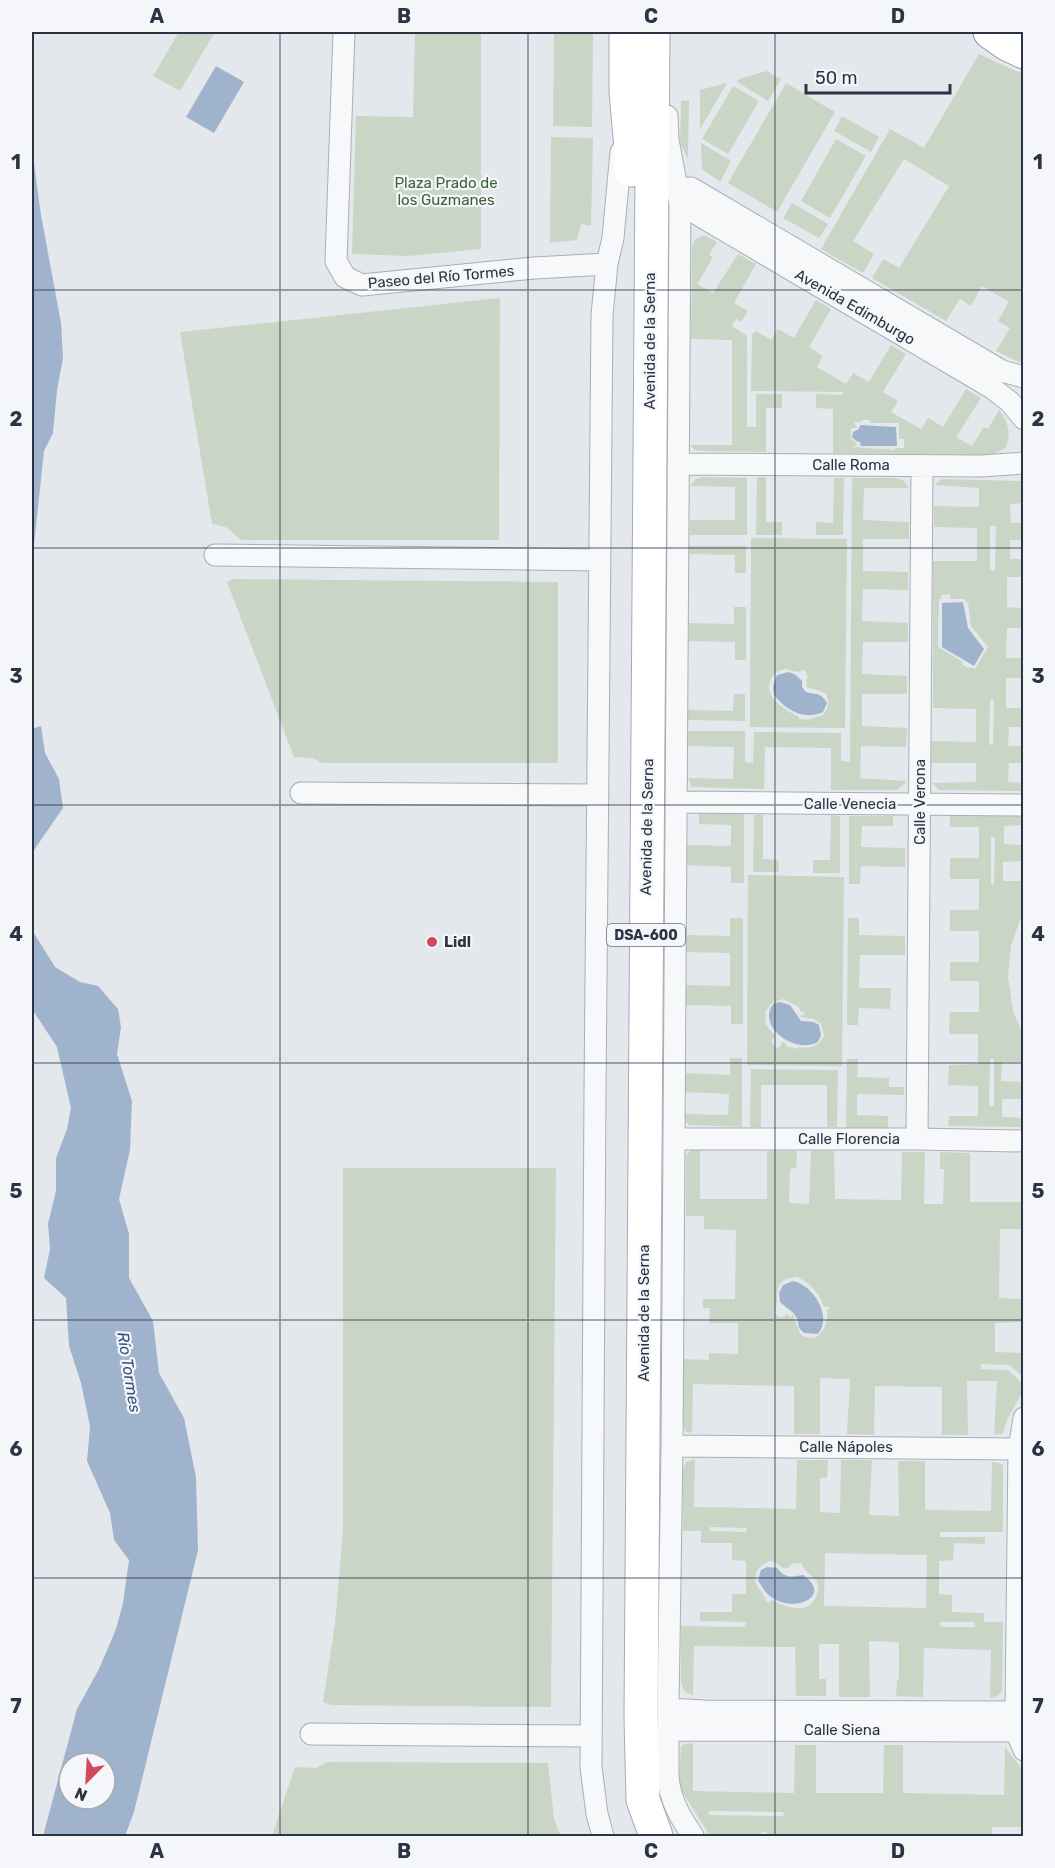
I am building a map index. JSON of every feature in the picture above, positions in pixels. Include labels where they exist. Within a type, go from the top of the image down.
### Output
[{"type":"main road","name":"Avenida de la Serna","points":[[626,32],[626,104],[631,148],[619,1717],[620,1791],[631,1836]]},
{"type":"main road","points":[[990,32],[1023,52]]},
{"type":"main road","name":"Avenida de la Serna","points":[[656,1836],[643,1800],[641,1728],[660,37]]},
{"type":"street","name":"Paseo del Río Tormes","points":[[344,32],[336,261],[345,277],[363,285],[534,268],[607,264]]},
{"type":"street","name":"Avenida de la Serna","points":[[660,37],[668,140],[679,197],[672,1446],[668,1730],[669,1788],[687,1836]]},
{"type":"street","name":"Avenida de la Serna","points":[[603,1836],[593,1784],[591,1736],[602,315],[607,264],[613,238],[626,104]]},
{"type":"street","name":"Avenida Edimburgo","points":[[1023,377],[1002,371],[691,188],[679,197],[992,388],[1010,402],[1023,419]]},
{"type":"street","name":"Calle Roma","points":[[678,464],[922,466],[1023,463]]},
{"type":"street","name":"Calle Verona","points":[[917,1139],[922,466]]},
{"type":"street","points":[[215,555],[599,560]]},
{"type":"street","points":[[301,793],[598,795]]},
{"type":"street","name":"Calle Venecia","points":[[676,802],[1023,805]]},
{"type":"street","name":"Calle Florencia","points":[[674,1139],[1023,1141]]},
{"type":"street","points":[[1019,1731],[1019,1449],[1023,1418]]},
{"type":"street","name":"Calle Nápoles","points":[[672,1446],[1019,1449]]},
{"type":"street","name":"Calle Siena","points":[[668,1709],[1019,1731]]},
{"type":"street","name":"Calle Siena","points":[[668,1730],[1019,1731]]},
{"type":"street","points":[[311,1734],[591,1736]]},
{"type":"street","name":"Avenida de la Serna","points":[[676,1811],[693,1836]]},
{"type":"green space","points":[[179,32],[215,32],[180,91],[153,76]]},
{"type":"green space","name":"Plaza Prado de los Guzmanes","points":[[415,32],[481,32],[481,249],[408,256],[352,254],[356,116],[413,117]]},
{"type":"green space","points":[[554,32],[593,32],[592,127],[553,126]]},
{"type":"green space","points":[[979,54],[1023,72],[1023,364],[996,351],[1010,328],[998,321],[1009,302],[982,286],[971,306],[960,299],[946,321],[872,278],[883,259],[899,268],[949,186],[904,159],[853,241],[874,254],[863,273],[821,249],[890,129],[924,148]]},
{"type":"green space","points":[[767,71],[781,79],[768,101],[737,82],[739,79]]},
{"type":"green space","points":[[727,83],[700,129],[700,90]]},
{"type":"green space","points":[[786,83],[835,112],[777,212],[728,183]]},
{"type":"green space","points":[[733,86],[759,101],[728,154],[702,139]]},
{"type":"green space","points":[[689,100],[688,159],[680,143],[681,101]]},
{"type":"green space","points":[[842,116],[879,137],[871,152],[834,131]]},
{"type":"green space","points":[[551,137],[593,138],[591,226],[581,224],[577,240],[550,243]]},
{"type":"green space","points":[[836,139],[866,156],[830,218],[801,201]]},
{"type":"green space","points":[[701,143],[731,161],[720,182],[702,169]]},
{"type":"green space","points":[[792,203],[828,224],[819,238],[783,218]]},
{"type":"green space","points":[[704,235],[717,242],[709,255],[713,257],[697,284],[713,293],[738,254],[756,264],[734,303],[748,311],[741,322],[736,319],[732,326],[747,336],[747,427],[756,427],[756,394],[782,394],[782,408],[766,408],[766,452],[701,451],[695,450],[690,445],[732,445],[732,340],[691,339],[692,246],[695,239]]},
{"type":"green space","points":[[500,298],[499,540],[241,540],[226,527],[212,524],[180,332]]},
{"type":"green space","points":[[816,300],[831,309],[809,347],[823,356],[817,367],[846,384],[853,373],[869,382],[891,345],[906,354],[883,392],[898,401],[891,412],[921,429],[928,418],[943,427],[966,389],[981,398],[956,437],[972,446],[984,427],[988,429],[999,410],[1008,428],[1005,448],[992,455],[833,453],[833,409],[816,408],[816,394],[843,395],[843,392],[751,391],[752,335],[756,331],[771,340],[778,329],[794,338]],"holes":[[[870,420],[870,423],[899,423],[899,439],[904,439],[904,448],[895,448],[895,450],[854,447],[857,443],[851,439],[851,429],[857,427],[854,422]]]},
{"type":"green space","points":[[703,477],[747,478],[747,535],[690,535],[690,520],[735,520],[735,487],[690,486],[696,479]]},
{"type":"green space","points":[[757,477],[766,477],[766,522],[782,522],[782,535],[756,535]]},
{"type":"green space","points":[[834,478],[844,478],[843,535],[816,535],[816,522],[833,523]]},
{"type":"green space","points":[[852,478],[896,478],[904,481],[909,488],[864,488],[863,520],[909,522],[909,539],[863,539],[863,571],[908,572],[908,590],[863,589],[862,621],[908,623],[908,642],[863,642],[862,674],[907,676],[907,694],[862,694],[862,726],[907,728],[906,747],[861,746],[860,778],[906,781],[905,783],[897,790],[831,790],[831,748],[765,747],[764,789],[692,787],[688,778],[733,779],[734,747],[688,746],[688,731],[745,731],[745,762],[753,763],[754,732],[841,733],[841,761],[850,762]]},
{"type":"green space","points":[[942,479],[1023,481],[1023,503],[1010,504],[1011,523],[1023,523],[1023,540],[1010,540],[1010,559],[1023,559],[1023,577],[1007,577],[1007,607],[1023,608],[1023,628],[1007,628],[1006,658],[1023,658],[1023,678],[1006,678],[1006,708],[1023,708],[1023,727],[1009,727],[1008,746],[1023,746],[1023,763],[1009,763],[1008,782],[1023,783],[1023,791],[939,790],[932,783],[976,782],[976,763],[931,763],[932,741],[976,742],[976,709],[933,708],[933,561],[977,561],[977,528],[934,527],[934,506],[979,507],[979,488],[934,485]],"holes":[[[990,526],[996,526],[995,571],[990,570]],[[950,594],[950,599],[965,599],[966,603],[968,602],[971,626],[988,647],[975,669],[968,668],[962,664],[963,662],[938,647],[941,595]],[[990,700],[994,700],[993,744],[989,745]]]},
{"type":"green space","points":[[751,538],[847,539],[845,728],[750,727]],"holes":[[[786,669],[797,672],[805,670],[808,678],[805,686],[825,693],[828,704],[823,715],[807,720],[799,719],[772,697],[769,686],[774,675]]]},
{"type":"green space","points":[[689,546],[746,546],[746,573],[735,573],[735,555],[689,554]]},
{"type":"green space","points":[[233,579],[558,582],[558,763],[322,763],[313,758],[294,757],[227,582]]},
{"type":"green space","points":[[734,607],[746,607],[746,660],[735,660],[735,642],[689,641],[689,623],[734,624]]},
{"type":"green space","points":[[734,694],[745,694],[745,721],[688,720],[688,710],[733,711]]},
{"type":"green space","points":[[699,814],[744,814],[744,883],[731,883],[731,867],[686,865],[686,845],[731,846],[731,825],[699,824]]},
{"type":"green space","points":[[754,815],[763,815],[763,859],[778,860],[779,872],[753,872]]},
{"type":"green space","points":[[831,815],[840,816],[840,873],[813,873],[813,860],[830,860]]},
{"type":"green space","points":[[849,816],[893,816],[893,826],[862,826],[861,847],[905,848],[905,867],[861,866],[860,884],[849,884]]},
{"type":"green space","points":[[950,816],[1023,816],[1023,825],[1004,826],[1004,844],[1023,845],[1023,861],[1003,862],[1003,881],[1023,881],[1023,911],[1011,946],[1008,976],[1013,1011],[1023,1035],[1023,1062],[1002,1062],[1001,1081],[1023,1082],[1023,1099],[1002,1099],[1002,1117],[1023,1118],[1023,1127],[948,1126],[949,1116],[978,1116],[978,1086],[948,1085],[949,1065],[978,1064],[978,1034],[949,1034],[950,1012],[979,1012],[979,981],[950,981],[950,962],[979,962],[979,931],[950,931],[950,910],[979,910],[979,879],[950,879],[950,858],[979,858],[979,827],[950,827]],"holes":[[[991,837],[995,838],[994,885],[991,884]],[[990,1059],[994,1059],[994,1106],[989,1106]]]},
{"type":"green space","points":[[748,875],[844,877],[842,1066],[747,1065]],"holes":[[[783,999],[799,1007],[805,1014],[801,1017],[814,1019],[821,1024],[824,1036],[820,1043],[807,1048],[799,1047],[798,1049],[786,1046],[787,1044],[782,1042],[777,1048],[771,1042],[775,1036],[766,1025],[765,1012],[772,1003]]]},
{"type":"green space","points":[[730,918],[743,918],[743,1024],[731,1024],[731,1006],[685,1005],[685,985],[730,986],[730,953],[686,952],[686,935],[730,936]]},
{"type":"green space","points":[[848,918],[859,918],[859,935],[905,936],[905,955],[860,955],[859,988],[891,988],[890,1009],[859,1008],[858,1025],[847,1025]]},
{"type":"green space","points":[[730,1058],[742,1058],[742,1127],[689,1125],[684,1119],[684,1114],[728,1115],[729,1094],[685,1092],[685,1073],[730,1075]]},
{"type":"green space","points":[[847,1059],[858,1059],[857,1077],[889,1078],[889,1087],[904,1087],[904,1095],[857,1094],[857,1115],[888,1116],[888,1128],[846,1128]]},
{"type":"green space","points":[[751,1069],[838,1070],[837,1127],[827,1127],[827,1085],[761,1085],[761,1127],[750,1127]]},
{"type":"green space","points":[[691,1150],[700,1150],[700,1199],[767,1199],[767,1151],[797,1151],[796,1168],[790,1169],[789,1203],[809,1204],[811,1151],[834,1151],[835,1199],[901,1200],[902,1152],[925,1152],[924,1204],[943,1204],[944,1169],[940,1169],[940,1152],[970,1153],[970,1202],[1023,1202],[1023,1229],[1000,1229],[999,1298],[1023,1299],[1023,1322],[995,1323],[995,1352],[1023,1353],[1023,1377],[1010,1365],[981,1364],[981,1369],[1008,1370],[1023,1384],[1023,1391],[1002,1434],[994,1435],[997,1381],[967,1381],[968,1435],[942,1435],[942,1387],[875,1386],[874,1435],[847,1434],[850,1379],[820,1378],[820,1434],[794,1434],[794,1386],[693,1384],[692,1433],[686,1432],[682,1421],[684,1359],[709,1360],[709,1353],[738,1354],[738,1323],[709,1323],[710,1308],[703,1308],[703,1299],[735,1299],[736,1230],[704,1229],[704,1216],[686,1216],[686,1156]],"holes":[[[797,1277],[814,1289],[824,1307],[829,1307],[824,1328],[813,1338],[800,1334],[793,1314],[791,1318],[786,1314],[785,1317],[780,1318],[775,1313],[779,1285],[788,1278]]]},
{"type":"green space","points":[[343,1168],[556,1168],[551,1707],[331,1705],[323,1702],[335,1624],[343,1530]]},
{"type":"green space","points":[[695,1459],[694,1507],[796,1509],[797,1460],[828,1460],[827,1478],[820,1478],[820,1512],[840,1513],[841,1460],[872,1460],[869,1515],[899,1516],[898,1461],[925,1461],[925,1510],[991,1511],[992,1462],[1003,1465],[1003,1532],[940,1532],[940,1537],[985,1537],[985,1544],[954,1543],[953,1560],[939,1561],[939,1594],[952,1595],[952,1612],[984,1613],[984,1622],[1003,1622],[1002,1690],[1000,1694],[990,1698],[991,1650],[924,1648],[923,1697],[896,1696],[899,1679],[899,1642],[869,1641],[870,1697],[839,1697],[839,1644],[819,1644],[819,1679],[826,1679],[826,1696],[796,1696],[795,1647],[694,1646],[693,1695],[685,1692],[681,1683],[681,1626],[745,1627],[746,1622],[700,1621],[700,1612],[732,1612],[732,1594],[746,1594],[746,1561],[732,1560],[732,1543],[701,1543],[701,1531],[683,1531],[683,1470],[686,1462]],"holes":[[[710,1527],[747,1528],[746,1532],[710,1531]],[[825,1553],[927,1555],[926,1608],[824,1606]],[[775,1562],[783,1568],[790,1567],[790,1564],[801,1563],[817,1582],[818,1590],[811,1604],[795,1608],[772,1600],[769,1603],[765,1600],[755,1579],[757,1570],[765,1563]],[[939,1622],[974,1622],[975,1627],[941,1627]]]},
{"type":"green space","points":[[693,1743],[693,1791],[794,1793],[795,1745],[816,1745],[816,1793],[883,1793],[884,1745],[903,1745],[903,1793],[1004,1795],[1005,1747],[1023,1770],[1021,1827],[992,1827],[991,1836],[768,1836],[765,1831],[755,1836],[747,1833],[740,1836],[710,1836],[682,1791],[679,1782],[681,1747],[684,1744]],"holes":[[[709,1811],[783,1812],[784,1816],[709,1815]]]},
{"type":"green space","points":[[327,1762],[548,1763],[554,1819],[561,1836],[272,1836],[295,1767],[316,1768]]},
{"type":"water","points":[[216,66],[244,82],[214,133],[186,117]]},
{"type":"water","points":[[32,149],[41,215],[61,323],[63,358],[53,433],[44,451],[32,563]]},
{"type":"water","points":[[860,425],[896,427],[897,446],[861,446],[860,442],[852,437],[853,432],[859,429]]},
{"type":"water","points":[[963,602],[968,628],[984,649],[974,666],[942,647],[942,603]]},
{"type":"water","points":[[789,672],[802,681],[802,687],[806,692],[818,694],[825,699],[827,703],[823,712],[809,715],[796,713],[774,695],[773,687],[777,675]]},
{"type":"water","points":[[41,726],[45,753],[59,779],[63,808],[32,853],[32,729]]},
{"type":"water","name":"Río Tormes","points":[[32,930],[55,967],[80,982],[98,986],[118,1009],[121,1027],[117,1054],[132,1101],[130,1150],[119,1199],[129,1234],[129,1278],[153,1321],[159,1373],[184,1418],[196,1477],[198,1550],[134,1812],[125,1836],[43,1836],[57,1784],[57,1811],[117,1811],[117,1751],[66,1751],[77,1709],[99,1669],[116,1629],[123,1603],[129,1560],[114,1540],[110,1513],[87,1461],[90,1426],[81,1383],[69,1346],[66,1298],[44,1278],[50,1249],[48,1224],[56,1191],[56,1158],[67,1129],[71,1108],[57,1047],[32,1009]]},
{"type":"water","points":[[774,1003],[790,1005],[801,1021],[814,1022],[819,1025],[821,1035],[818,1042],[800,1045],[791,1043],[777,1033],[769,1018]]},
{"type":"water","points":[[793,1281],[807,1288],[819,1302],[823,1319],[818,1334],[804,1333],[799,1328],[795,1315],[780,1302],[779,1293],[783,1285]]},
{"type":"water","points":[[767,1567],[777,1568],[789,1576],[803,1575],[811,1583],[814,1590],[813,1596],[799,1603],[790,1604],[770,1596],[758,1581],[761,1570]]},
{"type":"place","name":"Lidl","points":[[432,942]]}]
